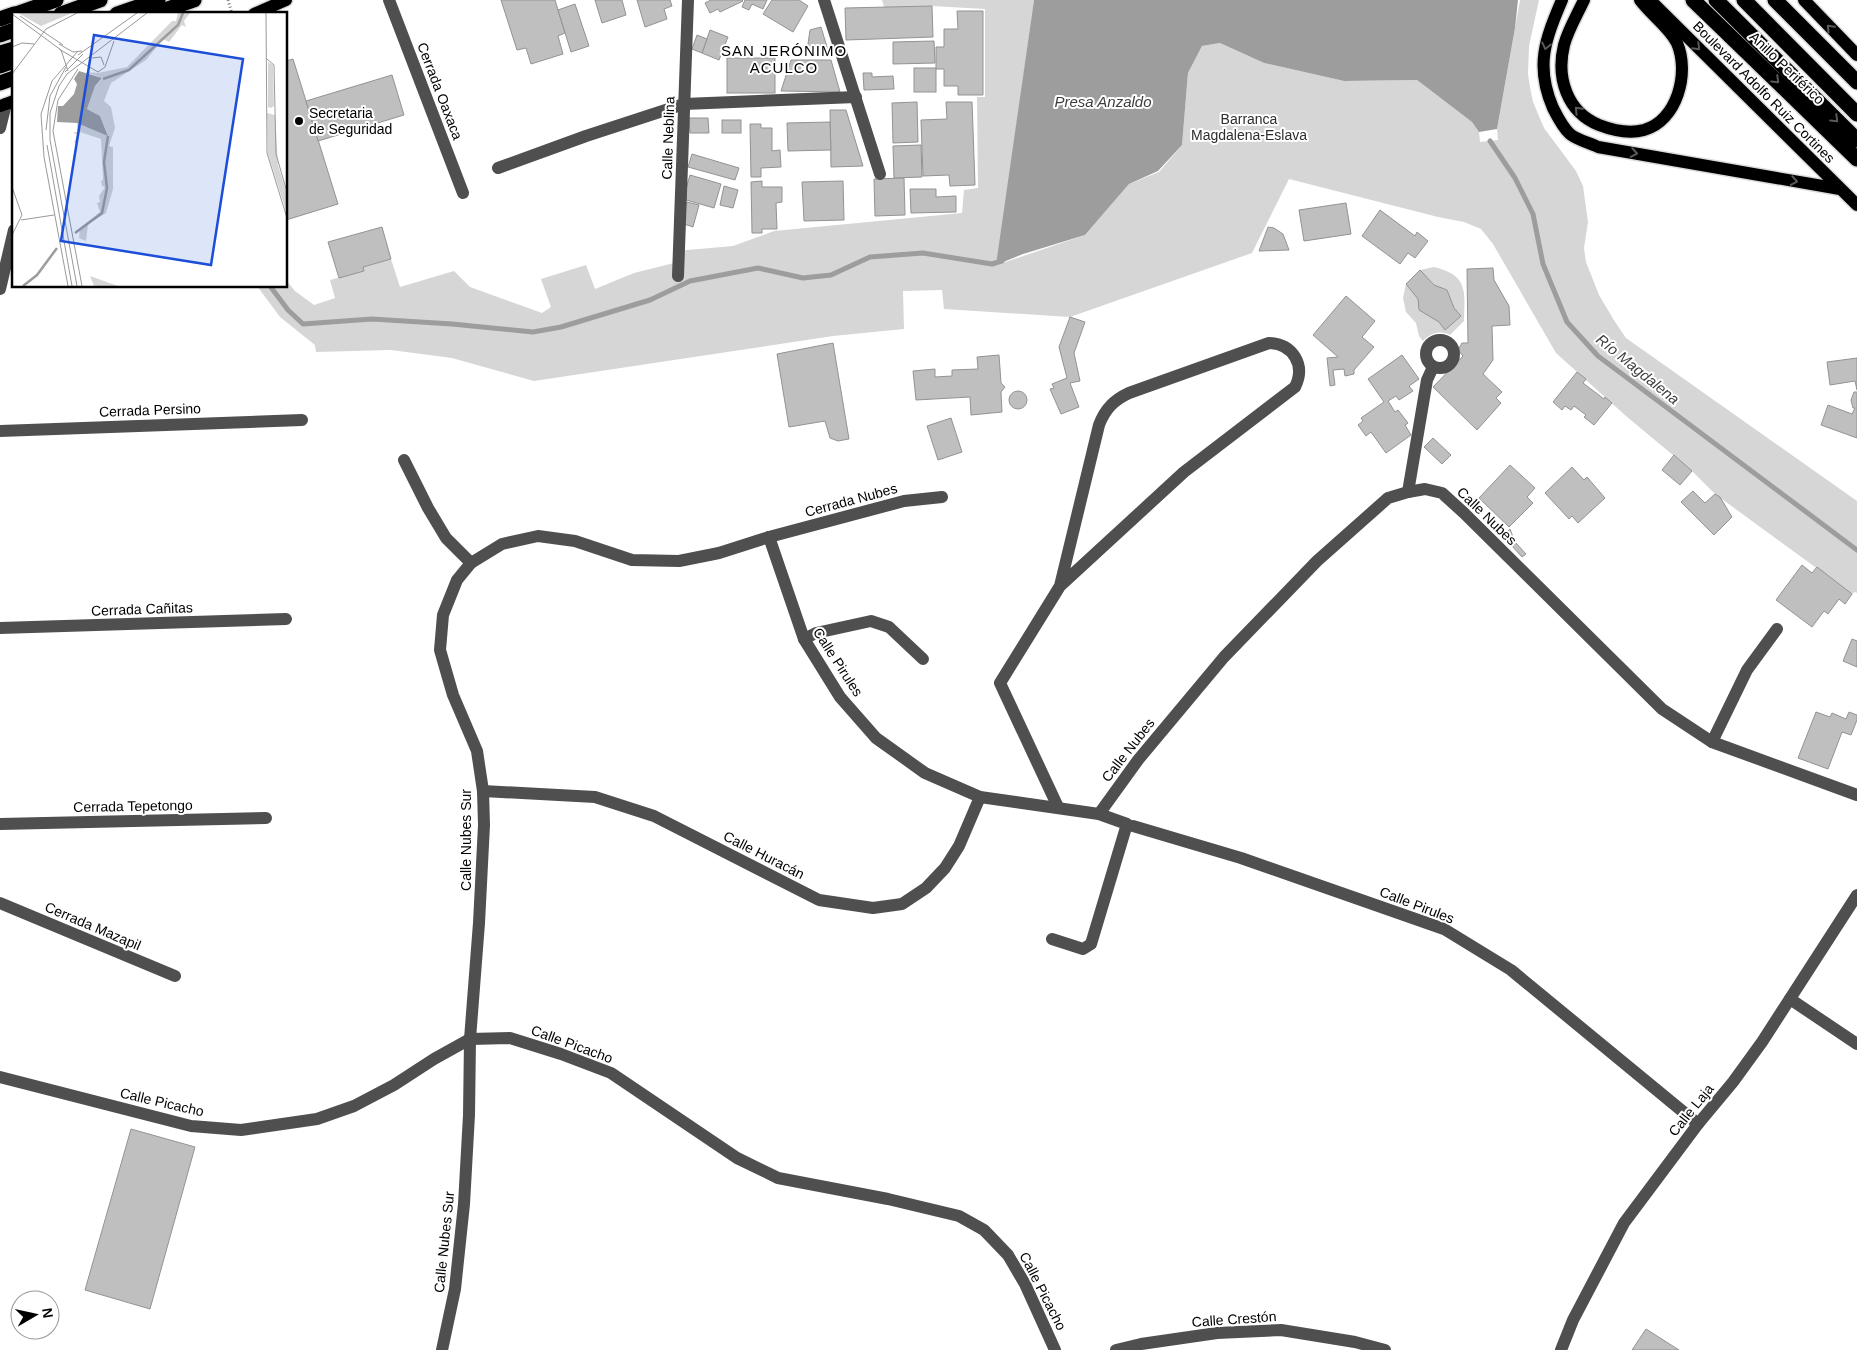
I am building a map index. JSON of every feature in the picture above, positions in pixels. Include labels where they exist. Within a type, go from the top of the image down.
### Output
[{"type":"highway","points":[[20,12],[56,0]]},
{"type":"highway","points":[[67,12],[100,0]]},
{"type":"highway","points":[[123,12],[158,0]]},
{"type":"highway","points":[[159,12],[194,0]]},
{"type":"highway","name":"Anillo Periférico","points":[[1693,0],[1851,143]]},
{"type":"highway","points":[[1716,0],[1851,143],[1857,160]]},
{"type":"highway","points":[[1744,0],[1857,114]]},
{"type":"highway","points":[[1754,0],[1767,24]]},
{"type":"highway","points":[[1775,0],[1857,82]]},
{"type":"highway","points":[[1786,0],[1857,72]]},
{"type":"highway","points":[[0,19],[12,15]]},
{"type":"highway","points":[[0,35],[12,31]]},
{"type":"highway","points":[[0,66],[12,62]]},
{"type":"highway","points":[[0,83],[12,79]]},
{"type":"main road","points":[[259,12],[286,0]]},
{"type":"main road","points":[[1562,0],[1549,32],[1542,62],[1546,91],[1556,116],[1570,134],[1598,147],[1840,189]]},
{"type":"main road","points":[[1584,0],[1573,21],[1564,46],[1562,70],[1565,91],[1576,110],[1591,121],[1614,130],[1642,131],[1656,125],[1667,114],[1676,98],[1681,82],[1680,54],[1674,38],[1640,0]]},
{"type":"main road","name":"Boulevard Adolfo Ruiz Cortines","points":[[1650,0],[1857,205]]},
{"type":"main road","points":[[1804,0],[1857,55]]},
{"type":"street","name":"Cerrada Oaxaca","points":[[389,0],[463,192]]},
{"type":"street","name":"Calle Neblina","points":[[678,276],[688,0]]},
{"type":"street","points":[[824,0],[880,174]]},
{"type":"street","points":[[498,168],[586,136],[684,104],[856,98]]},
{"type":"street","points":[[0,128],[6,104]]},
{"type":"street","points":[[0,289],[12,238]]},
{"type":"street","points":[[1058,807],[1000,683],[1060,586],[1184,472],[1295,387],[1300,367],[1294,354],[1289,349],[1269,343],[1122,396],[1108,408],[1099,425],[1060,586]]},
{"type":"street","points":[[1408,492],[1427,380],[1433,367]]},
{"type":"street","name":"Cerrada Persino","points":[[0,431],[302,420]]},
{"type":"street","points":[[404,460],[428,508],[446,538],[471,562]]},
{"type":"street","name":"Calle Nubes","points":[[1099,814],[1180,708],[1263,615],[1317,562],[1388,498],[1425,489],[1442,494],[1464,513],[1662,709],[1712,742],[1857,794]]},
{"type":"street","name":"Cerrada Nubes","points":[[769,537],[904,501],[942,496]]},
{"type":"street","name":"Calle Nubes Sur","points":[[442,1350],[456,1289],[464,1204],[469,1115],[470,1039],[484,825],[483,791],[476,751],[453,695],[440,650],[443,615],[457,580],[471,562],[502,544],[538,536],[575,541],[632,560],[663,562],[719,554],[769,537]]},
{"type":"street","name":"Calle Pirules","points":[[769,537],[804,639],[840,697],[876,738],[925,773],[980,796],[1099,814],[1241,858],[1444,929],[1511,970],[1698,1124]]},
{"type":"street","name":"Cerrada Cañitas","points":[[0,628],[286,619]]},
{"type":"street","points":[[804,639],[816,633],[871,621],[889,628],[923,659]]},
{"type":"street","points":[[1712,742],[1747,670],[1777,629]]},
{"type":"street","name":"Calle Huracán","points":[[483,791],[595,798],[654,816],[819,900],[873,908],[902,904],[926,888],[946,868],[959,846],[980,796]]},
{"type":"street","name":"Cerrada Tepetongo","points":[[0,824],[266,818]]},
{"type":"street","points":[[1052,939],[1083,949],[1091,944],[1130,825]]},
{"type":"street","name":"Calle Laja","points":[[1560,1350],[1573,1320],[1624,1223],[1698,1124],[1733,1082],[1790,999],[1857,895]]},
{"type":"street","name":"Cerrada Mazapil","points":[[0,904],[175,976]]},
{"type":"street","points":[[1790,999],[1857,1044]]},
{"type":"street","name":"Calle Picacho","points":[[0,1077],[191,1126],[241,1130],[316,1119],[354,1106],[394,1085],[434,1059],[470,1039],[510,1038],[561,1054],[610,1073],[737,1158],[778,1178],[888,1199],[959,1216],[984,1230],[1008,1255],[1025,1284],[1055,1350]]},
{"type":"street","name":"Calle Crestón","points":[[1116,1350],[1141,1344],[1218,1333],[1280,1330],[1355,1342],[1385,1350]]},
{"type":"green space","name":"Barranca Magdalena-Eslava","points":[[882,0],[1034,0],[997,265],[1085,235],[1129,184],[1159,172],[1182,145],[1188,73],[1202,46],[1220,43],[1264,63],[1344,81],[1417,80],[1472,122],[1479,132],[1480,142],[1498,140],[1497,129],[1520,0],[1539,0],[1529,46],[1528,74],[1533,102],[1544,128],[1576,171],[1583,186],[1588,222],[1584,248],[1586,262],[1599,295],[1626,338],[1857,501],[1857,593],[1852,594],[1715,494],[1692,471],[1626,416],[1556,353],[1493,244],[1481,229],[1464,222],[1289,179],[1252,253],[1070,317],[944,309],[942,290],[903,291],[904,329],[833,336],[534,381],[452,358],[391,350],[316,352],[315,345],[280,317],[258,288],[288,288],[288,282],[295,291],[314,305],[335,298],[330,280],[364,271],[363,267],[391,259],[400,287],[454,271],[470,287],[542,313],[551,307],[541,279],[586,265],[595,289],[634,273],[674,263],[676,251],[733,246],[774,231],[962,213],[964,190],[978,188],[977,97],[985,97],[985,9],[932,6],[884,7]]},
{"type":"green space","points":[[1434,267],[1445,270],[1459,280],[1465,301],[1464,321],[1450,335],[1435,333],[1423,341],[1419,336],[1416,323],[1406,312],[1403,298],[1406,284],[1420,270]]},
{"type":"water","name":"Presa Anzaldo","points":[[1034,0],[1518,0],[1515,28],[1497,129],[1479,132],[1472,122],[1417,80],[1344,81],[1264,63],[1220,43],[1202,46],[1188,73],[1182,145],[1158,171],[1129,184],[1085,235],[1023,254],[996,265]]},
{"type":"building","points":[[501,0],[555,0],[565,33],[558,36],[563,54],[531,64],[526,48],[517,50]]},
{"type":"building","points":[[595,0],[622,0],[626,15],[602,23]]},
{"type":"building","points":[[637,0],[670,0],[672,6],[664,9],[667,19],[645,27]]},
{"type":"building","points":[[711,0],[743,1],[720,12],[718,9],[710,13],[705,3]]},
{"type":"building","points":[[745,0],[767,0],[763,9],[752,4],[749,10],[742,7]]},
{"type":"building","points":[[772,0],[799,0],[808,6],[793,32],[763,14]]},
{"type":"building","points":[[575,4],[589,46],[571,52],[558,10]]},
{"type":"building","points":[[932,6],[933,37],[846,40],[845,8]]},
{"type":"building","points":[[957,11],[983,11],[983,95],[958,95],[958,86],[944,86],[944,69],[936,69],[936,47],[944,47],[944,29],[958,29]]},
{"type":"building","points":[[821,27],[830,57],[807,51],[810,30]]},
{"type":"building","points":[[710,30],[728,37],[719,60],[702,53]]},
{"type":"building","points":[[697,35],[707,39],[702,53],[692,49]]},
{"type":"building","points":[[934,41],[935,63],[893,64],[893,42]]},
{"type":"building","points":[[727,58],[775,58],[775,93],[727,93]]},
{"type":"building","name":"Secretaria de Seguridad","points":[[293,59],[338,204],[288,219],[288,60]]},
{"type":"building","points":[[791,60],[831,60],[840,92],[781,91]]},
{"type":"building","points":[[914,68],[936,68],[936,92],[914,92]]},
{"type":"building","points":[[863,73],[872,73],[872,77],[893,76],[894,89],[864,90]]},
{"type":"building","points":[[392,75],[404,115],[318,141],[306,101]]},
{"type":"building","points":[[917,102],[918,142],[893,143],[892,103]]},
{"type":"building","points":[[946,102],[972,102],[975,185],[950,186],[949,175],[923,176],[921,120],[947,119]]},
{"type":"building","points":[[830,110],[846,110],[863,166],[831,167]]},
{"type":"building","points":[[689,118],[708,118],[709,133],[690,133]]},
{"type":"building","points":[[722,120],[741,120],[741,133],[722,133]]},
{"type":"building","points":[[830,122],[831,150],[788,151],[787,123]]},
{"type":"building","points":[[750,124],[761,124],[761,128],[772,128],[772,151],[780,150],[781,167],[761,168],[761,177],[751,177]]},
{"type":"building","points":[[921,145],[922,177],[894,178],[893,146]]},
{"type":"building","points":[[692,154],[739,168],[735,180],[688,167]]},
{"type":"building","points":[[690,175],[721,184],[714,208],[683,199]]},
{"type":"building","points":[[904,178],[905,215],[875,216],[874,179]]},
{"type":"building","points":[[762,181],[762,187],[782,187],[782,202],[776,203],[777,229],[762,229],[762,233],[752,233],[751,182]]},
{"type":"building","points":[[843,181],[844,220],[804,221],[802,182]]},
{"type":"building","points":[[724,186],[738,190],[733,208],[720,205]]},
{"type":"building","points":[[910,189],[936,189],[936,197],[956,196],[956,212],[911,213]]},
{"type":"building","points":[[687,202],[699,205],[693,227],[681,223]]},
{"type":"building","points":[[1346,203],[1351,234],[1304,241],[1299,210]]},
{"type":"building","points":[[1380,210],[1415,236],[1417,232],[1428,241],[1415,258],[1408,253],[1400,264],[1362,236]]},
{"type":"building","points":[[382,227],[391,259],[363,267],[364,271],[339,278],[328,242]]},
{"type":"building","points":[[1268,227],[1274,228],[1283,234],[1289,250],[1259,251]]},
{"type":"building","points":[[1493,268],[1494,280],[1509,306],[1510,325],[1492,326],[1493,360],[1483,374],[1502,392],[1496,398],[1501,403],[1477,430],[1433,387],[1463,356],[1458,350],[1462,343],[1468,343],[1467,269]]},
{"type":"building","points":[[1420,270],[1434,285],[1447,290],[1454,308],[1461,316],[1445,330],[1439,322],[1419,310],[1418,299],[1406,284]]},
{"type":"building","points":[[1346,296],[1375,321],[1362,337],[1374,347],[1354,370],[1354,374],[1345,376],[1344,369],[1333,370],[1335,385],[1330,386],[1327,358],[1338,357],[1313,335]]},
{"type":"building","points":[[1070,317],[1085,322],[1074,353],[1080,381],[1070,383],[1079,407],[1061,414],[1050,389],[1054,388],[1052,384],[1067,378],[1059,347]]},
{"type":"building","points":[[833,343],[849,439],[838,441],[830,438],[825,421],[789,427],[777,354]]},
{"type":"building","points":[[999,355],[1001,383],[1005,387],[1001,392],[1002,412],[971,415],[970,397],[916,400],[913,371],[935,369],[935,377],[952,376],[952,370],[978,369],[977,357]]},
{"type":"building","points":[[1402,355],[1419,379],[1409,386],[1413,391],[1399,400],[1396,396],[1388,401],[1395,412],[1398,410],[1408,423],[1405,425],[1411,435],[1386,453],[1371,432],[1366,436],[1358,425],[1363,421],[1361,418],[1384,402],[1368,379]]},
{"type":"building","points":[[1857,358],[1857,390],[1855,381],[1830,385],[1827,362]]},
{"type":"building","points":[[1577,372],[1586,379],[1583,383],[1612,403],[1594,425],[1584,417],[1586,415],[1574,406],[1571,410],[1565,406],[1562,410],[1553,402]]},
{"type":"building","points":[[1014,391],[1022,391],[1027,396],[1025,407],[1014,409],[1009,404],[1009,396]]},
{"type":"building","points":[[1854,392],[1857,392],[1857,438],[1821,425],[1828,405],[1852,414],[1855,408],[1853,408],[1851,400]]},
{"type":"building","points":[[951,418],[962,452],[938,460],[927,426]]},
{"type":"building","points":[[1433,438],[1451,455],[1442,464],[1424,447]]},
{"type":"building","points":[[1674,455],[1692,471],[1680,485],[1662,470]]},
{"type":"building","points":[[1510,465],[1535,488],[1527,497],[1533,503],[1509,527],[1479,498]]},
{"type":"building","points":[[1572,467],[1584,480],[1587,477],[1605,498],[1578,523],[1572,516],[1569,519],[1545,493]]},
{"type":"building","points":[[1693,491],[1705,503],[1715,494],[1720,497],[1732,517],[1714,535],[1681,502]]},
{"type":"building","points":[[1510,529],[1515,542],[1526,554],[1522,557],[1503,536]]},
{"type":"building","points":[[1802,565],[1812,573],[1817,567],[1852,594],[1845,604],[1839,599],[1828,614],[1824,611],[1812,627],[1776,600]]},
{"type":"building","points":[[1852,639],[1857,641],[1857,667],[1843,661]]},
{"type":"building","points":[[1816,712],[1830,717],[1832,713],[1846,719],[1849,712],[1857,715],[1851,735],[1842,732],[1828,769],[1798,758]]},
{"type":"building","points":[[131,1129],[195,1147],[150,1309],[85,1290]]},
{"type":"building","points":[[1646,1329],[1679,1350],[1632,1350]]},
{"type":"waterway","name":"Río Magdalena","points":[[1490,141],[1515,178],[1533,214],[1543,264],[1567,322],[1598,356],[1857,550]]},
{"type":"waterway","points":[[272,288],[288,310],[303,324],[372,319],[533,332],[561,327],[650,300],[690,281],[758,268],[803,278],[831,275],[870,257],[923,253],[992,264],[1002,261]]},
{"type":"place","name":"Secretaria de Seguridad","points":[[299,121]]},
{"type":"district","name":"SAN JERÓNIMO ACULCO","points":[[784,58]]}]
